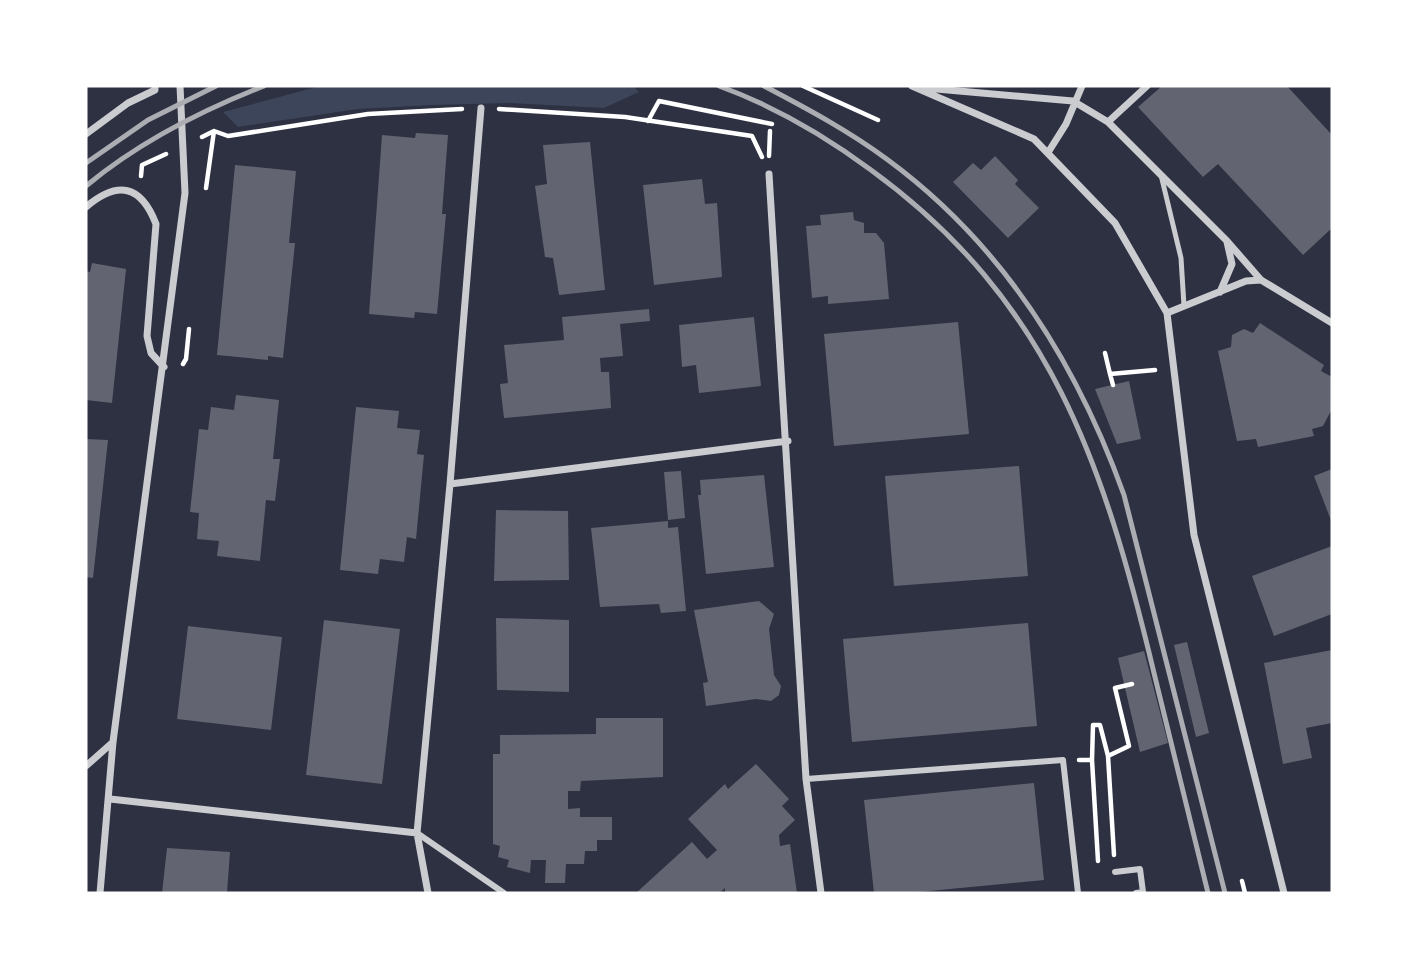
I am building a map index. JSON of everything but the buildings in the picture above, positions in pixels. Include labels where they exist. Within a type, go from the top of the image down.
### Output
[{"type":"street","points":[[86,134],[128,103],[155,90],[155,86]]},
{"type":"street","points":[[100,893],[113,741],[185,193],[180,86]]},
{"type":"street","points":[[1049,151],[1066,124],[1073,101],[1082,86]]},
{"type":"street","points":[[1108,122],[1147,86]]},
{"type":"street","points":[[915,87],[1073,101],[1108,122],[1227,241],[1261,280],[1332,323]]},
{"type":"street","points":[[915,87],[1034,139],[1049,151],[1115,223],[1167,313],[1194,535],[1284,893]]},
{"type":"street","points":[[428,893],[417,833],[450,484],[481,108]]},
{"type":"street","points":[[769,174],[788,441],[806,779],[821,893]]},
{"type":"street","points":[[86,207],[111,190],[121,188],[138,194],[150,208],[156,224],[147,336],[151,353],[164,367]]},
{"type":"street","points":[[1220,292],[1232,264],[1227,241]]},
{"type":"street","points":[[1167,313],[1246,281],[1261,280]]},
{"type":"street","points":[[450,484],[788,441]]},
{"type":"street","points":[[86,766],[113,741]]},
{"type":"street","points":[[806,779],[1063,760],[1078,893]]},
{"type":"street","points":[[110,799],[417,833],[504,893]]},
{"type":"street","points":[[1115,872],[1140,869],[1143,892],[1136,893]]},
{"type":"lane","points":[[1160,172],[1181,258],[1184,306]]},
{"type":"path","points":[[803,86],[877,120]]},
{"type":"path","points":[[648,121],[659,101],[772,124]]},
{"type":"path","points":[[214,131],[228,135],[368,114],[481,108],[648,121],[752,136],[769,174]]},
{"type":"path","points":[[1105,353],[1113,385]]},
{"type":"path","points":[[1110,374],[1173,369]]},
{"type":"path","points":[[1108,756],[1129,746],[1115,688],[1132,684]]},
{"type":"path","points":[[1093,725],[1100,725],[1108,756],[1115,872],[1099,872],[1092,760],[1093,725]]},
{"type":"path","points":[[1063,760],[1092,760]]},
{"type":"path","points":[[1242,881],[1245,893]]},
{"type":"shaded area","points":[[320,86],[633,86],[639,92],[604,108],[509,103],[432,105],[358,109],[238,127],[223,112]]},
{"type":"railway","points":[[86,163],[148,120],[216,86]]},
{"type":"railway","points":[[86,186],[127,155],[171,129],[264,86]]},
{"type":"railway","points":[[719,86],[798,122],[871,170],[933,221],[984,275],[1026,332],[1061,393],[1090,457],[1114,525],[1135,597],[1208,893]]},
{"type":"railway","points":[[764,86],[858,139],[929,193],[966,229],[1000,268],[1059,354],[1105,446],[1124,495],[1225,893]]}]
